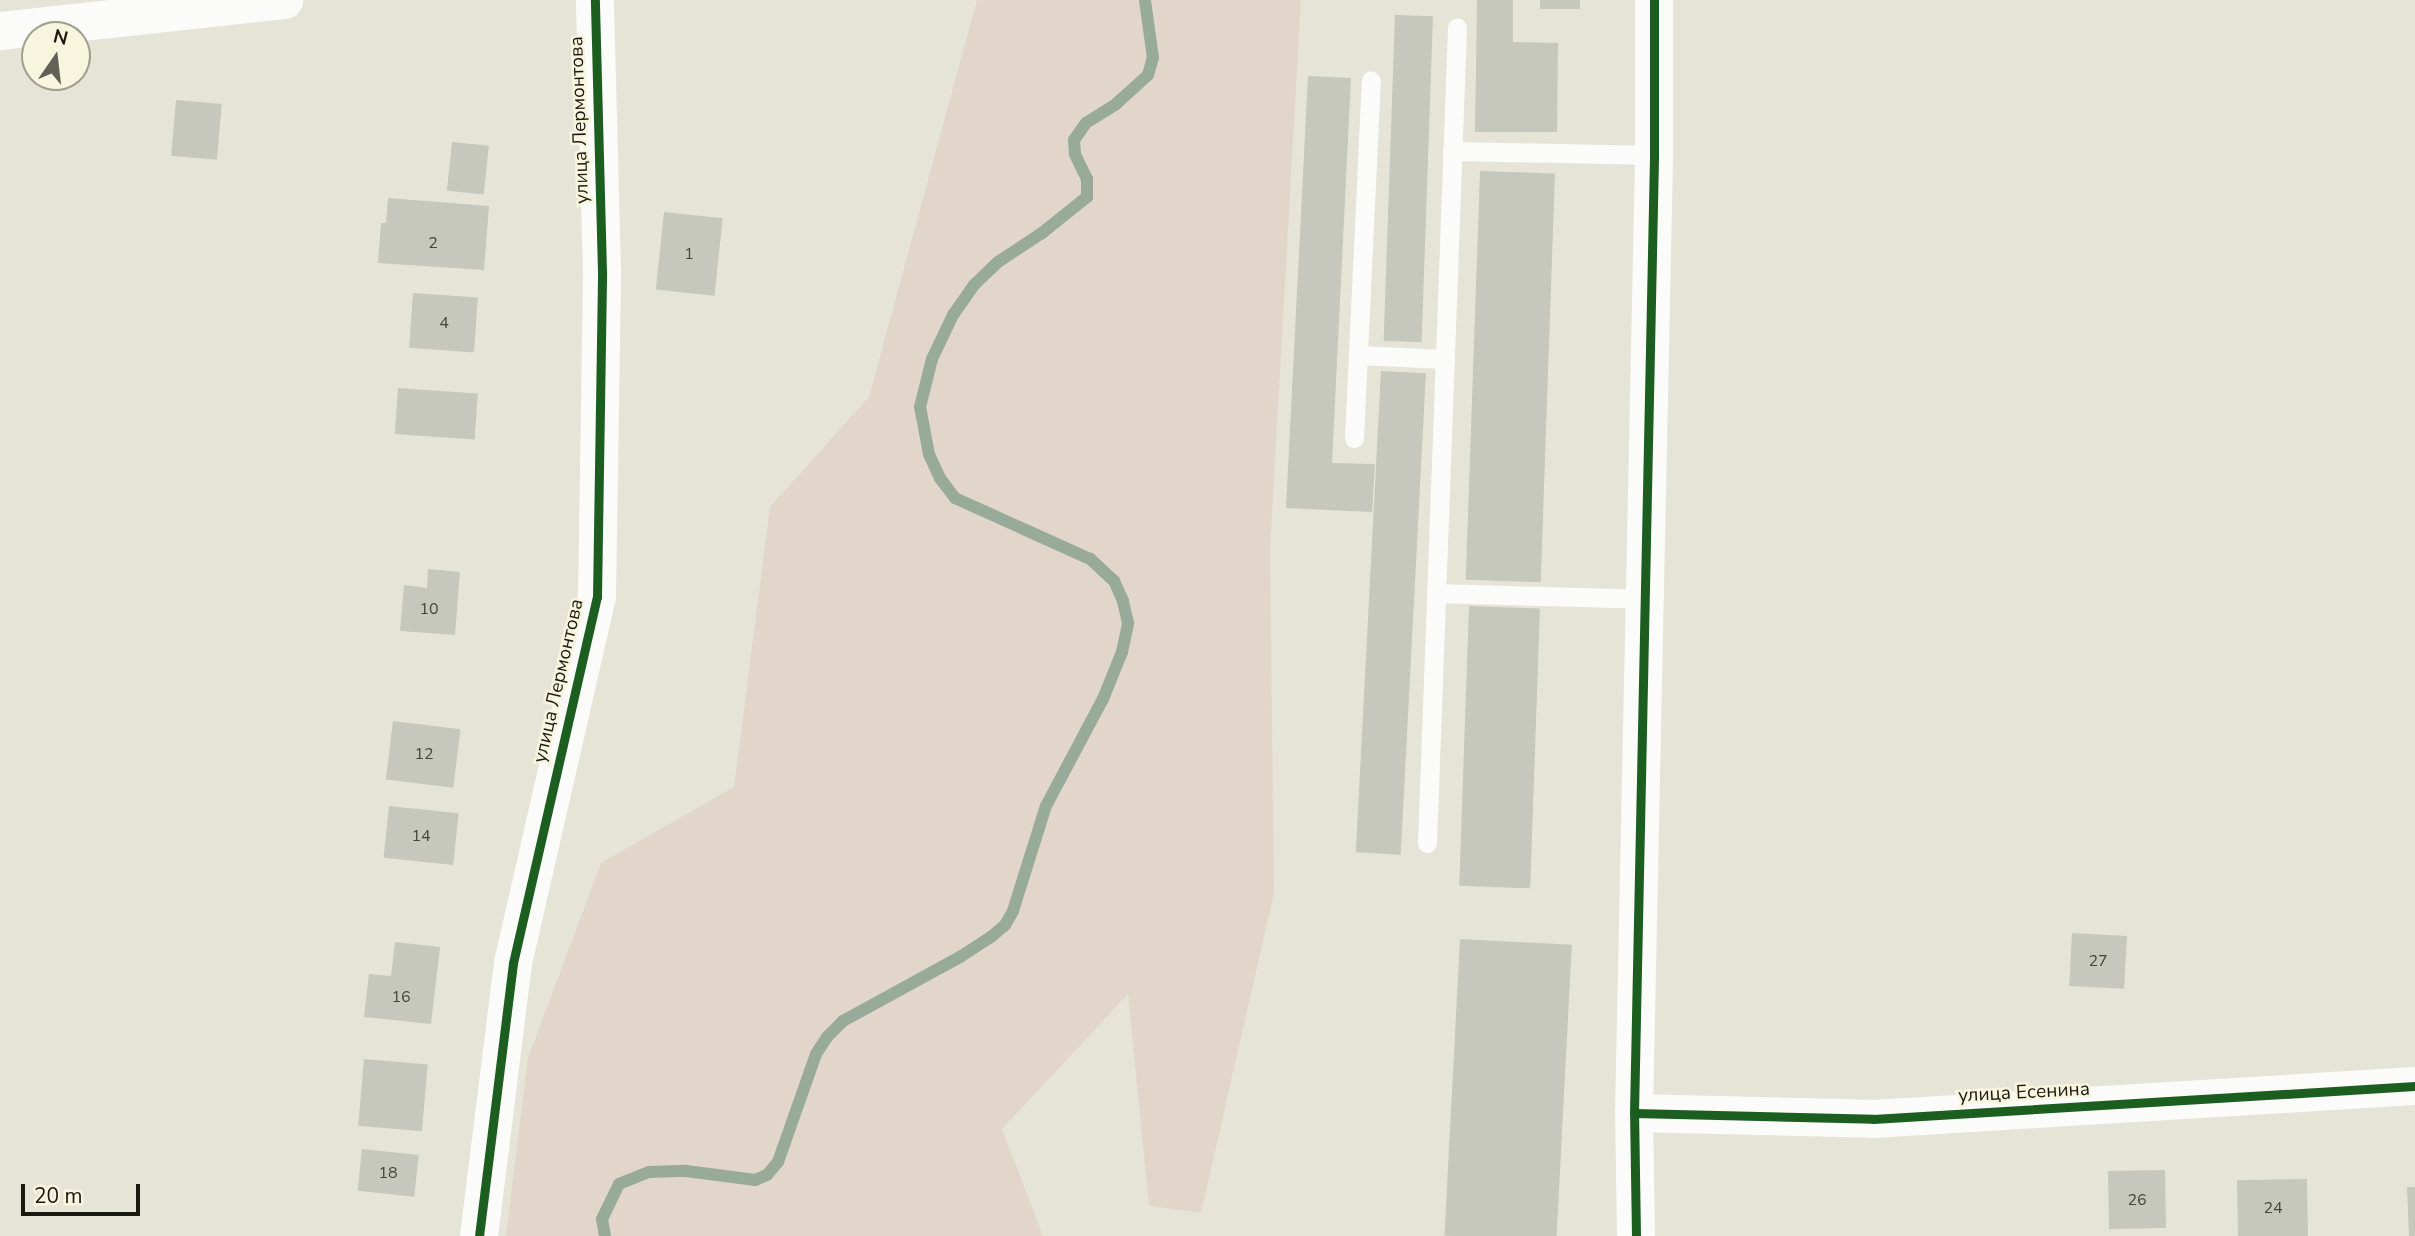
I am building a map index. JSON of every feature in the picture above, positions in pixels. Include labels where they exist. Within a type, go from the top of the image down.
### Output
[{"type":"street","points":[[0,31],[284,0]]},
{"type":"street","name":"улица Лермонтова","points":[[479,1236],[513,963],[597,597],[602,272],[595,0]]},
{"type":"street","points":[[1636,1236],[1634,1112],[1654,155],[1654,0]]},
{"type":"street","name":"улица Есенина","points":[[1634,1112],[1873,1119],[2415,1086]]},
{"type":"lane","points":[[1427,843],[1457,28]]},
{"type":"lane","points":[[1354,438],[1371,80]]},
{"type":"lane","points":[[1452,151],[1654,155]]},
{"type":"lane","points":[[1358,355],[1445,359]]},
{"type":"lane","points":[[1436,593],[1645,599]]},
{"type":"shaded area","points":[[977,0],[1301,0],[1270,550],[1274,893],[1201,1213],[1149,1206],[1128,994],[1002,1129],[1043,1236],[506,1236],[528,1058],[601,863],[734,787],[770,507],[869,397]]},
{"type":"building","points":[[1477,0],[1513,0],[1513,42],[1558,43],[1557,132],[1475,132]]},
{"type":"building","points":[[1540,0],[1580,0],[1580,9],[1540,9]]},
{"type":"building","points":[[1395,15],[1433,16],[1422,342],[1384,341]]},
{"type":"building","points":[[1308,76],[1351,78],[1332,463],[1375,464],[1372,512],[1286,508]]},
{"type":"building","points":[[176,100],[222,104],[217,160],[171,156]]},
{"type":"building","points":[[452,142],[489,146],[484,195],[447,191]]},
{"type":"building","points":[[1480,171],[1555,174],[1541,582],[1466,580]]},
{"type":"building","points":[[388,198],[489,206],[484,270],[378,263],[381,223],[386,223]]},
{"type":"building","points":[[664,212],[723,218],[715,296],[656,290]]},
{"type":"building","points":[[413,293],[478,298],[474,352],[409,348]]},
{"type":"building","points":[[1381,371],[1426,373],[1401,855],[1356,852]]},
{"type":"building","points":[[398,388],[478,394],[475,439],[395,434]]},
{"type":"building","points":[[428,569],[460,572],[455,635],[400,631],[404,585],[427,588]]},
{"type":"building","points":[[1469,606],[1540,608],[1530,888],[1459,886]]},
{"type":"building","points":[[393,721],[460,729],[453,788],[386,780]]},
{"type":"building","points":[[389,806],[459,813],[453,865],[384,858]]},
{"type":"building","points":[[2072,933],[2127,936],[2124,989],[2069,986]]},
{"type":"building","points":[[1460,939],[1572,945],[1557,1236],[1444,1236]]},
{"type":"building","points":[[395,942],[440,947],[431,1024],[364,1017],[369,974],[391,976]]},
{"type":"building","points":[[364,1059],[428,1065],[422,1131],[358,1126]]},
{"type":"building","points":[[362,1149],[419,1155],[414,1197],[358,1191]]},
{"type":"building","points":[[2165,1170],[2166,1228],[2109,1229],[2108,1171]]},
{"type":"building","points":[[2307,1179],[2308,1236],[2238,1236],[2237,1180]]},
{"type":"building","points":[[2407,1187],[2415,1187],[2415,1236],[2409,1236]]},
{"type":"waterway","points":[[605,1236],[602,1219],[619,1184],[649,1172],[686,1171],[755,1180],[767,1175],[778,1162],[816,1054],[827,1037],[843,1021],[960,957],[992,936],[1005,925],[1013,911],[1046,806],[1103,699],[1122,652],[1128,623],[1123,601],[1114,581],[1090,559],[955,498],[940,478],[929,454],[920,407],[932,359],[953,315],[974,285],[998,262],[1042,233],[1087,197],[1087,179],[1075,154],[1074,140],[1086,123],[1116,104],[1148,75],[1153,58],[1145,0]]},
{"type":"cycle path","points":[[479,1236],[513,963],[597,597],[602,272],[595,0]]},
{"type":"cycle path","points":[[1636,1236],[1634,1113],[1654,155],[1654,0]]},
{"type":"cycle path","points":[[1634,1113],[1873,1119],[2415,1086]]}]
